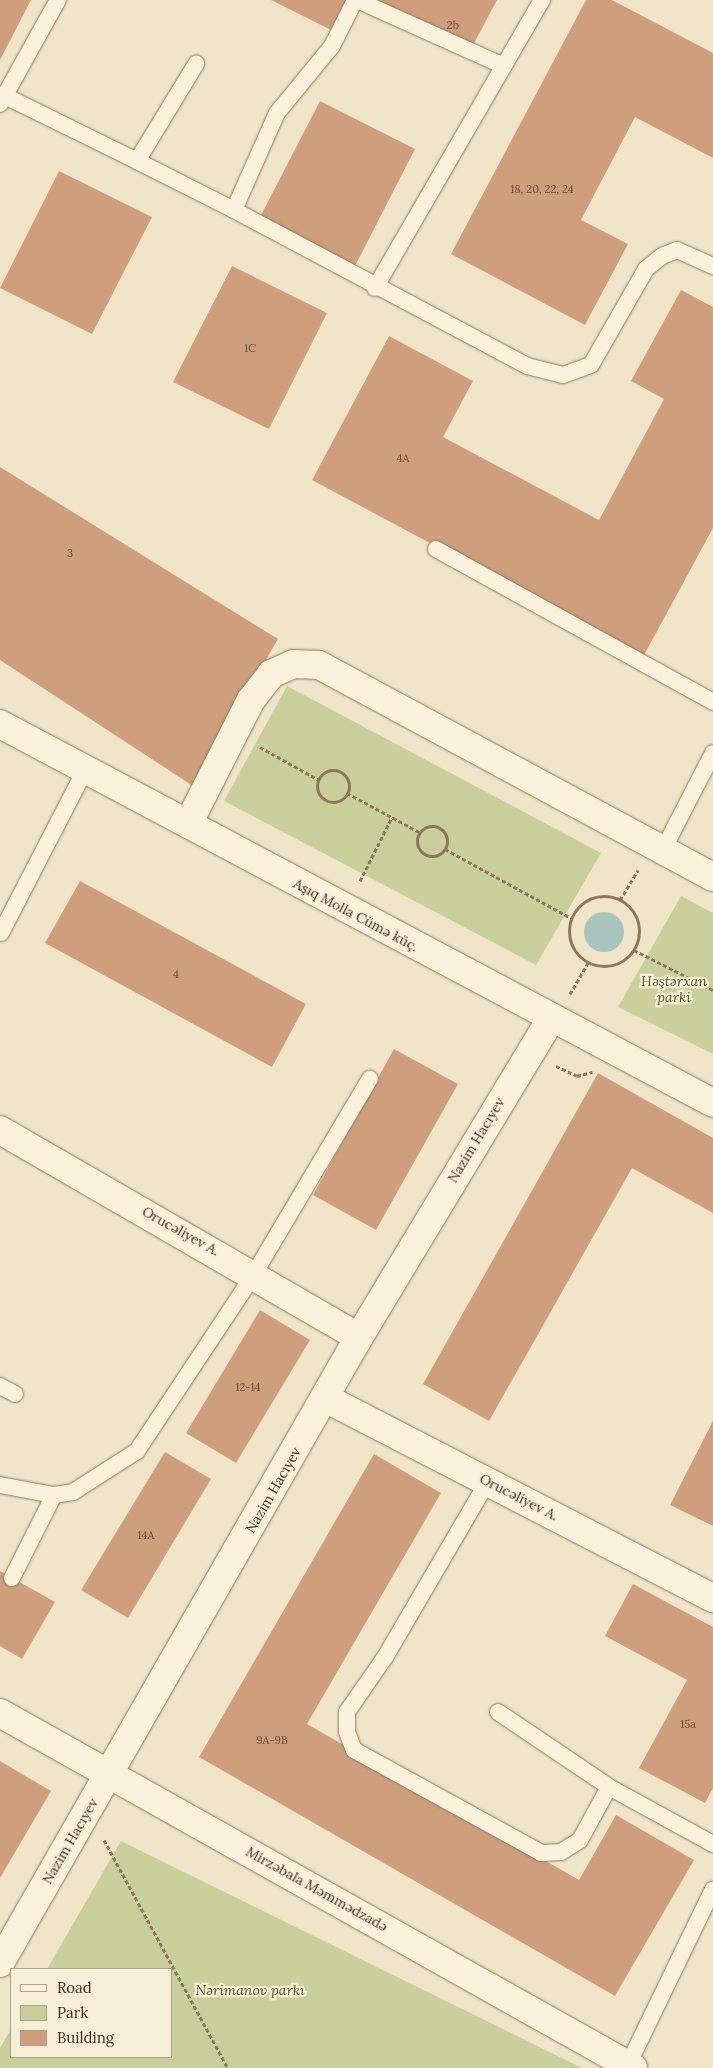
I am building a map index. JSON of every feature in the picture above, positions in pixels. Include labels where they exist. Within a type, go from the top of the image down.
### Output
[{"type":"street","points":[[188,824],[251,700],[271,674],[293,664],[319,665],[713,877]]},
{"type":"street","name":"Aşıq Molla Cümə küç.","points":[[0,724],[84,772],[188,824],[550,1020],[713,1102]]},
{"type":"street","name":"Nazim Hacıyev","points":[[0,1963],[109,1776],[359,1337],[550,1020]]},
{"type":"street","name":"Orucəliyev A.","points":[[0,1130],[254,1274],[359,1337]]},
{"type":"street","name":"Orucəliyev A.","points":[[325,1398],[713,1598]]},
{"type":"street","name":"Mirzəbala Məmmədzadə","points":[[0,1713],[109,1776],[168,1805],[630,2066]]},
{"type":"lane","points":[[58,0],[3,100],[137,161],[234,210],[375,288],[527,366],[563,375],[592,364],[646,269],[662,256],[677,250],[713,266]]},
{"type":"lane","points":[[234,210],[277,114],[332,46],[356,0],[504,66]]},
{"type":"lane","points":[[375,288],[542,0]]},
{"type":"lane","points":[[137,161],[196,64]]},
{"type":"lane","points":[[436,548],[713,702]]},
{"type":"lane","points":[[663,850],[713,753]]},
{"type":"lane","points":[[0,933],[84,772]]},
{"type":"lane","points":[[0,1485],[54,1495],[73,1492],[136,1451],[254,1274],[370,1078]]},
{"type":"lane","points":[[0,1386],[15,1394]]},
{"type":"lane","points":[[488,1481],[385,1657],[347,1712],[347,1732],[354,1750],[541,1853],[562,1852],[580,1840],[609,1787]]},
{"type":"lane","points":[[12,1578],[54,1495]]},
{"type":"lane","points":[[498,1712],[609,1787],[713,1844]]},
{"type":"lane","points":[[630,2066],[713,1889]]},
{"type":"path","points":[[256,744],[319,780]]},
{"type":"path","points":[[328,771],[339,772],[346,778],[347,793],[336,802],[326,800],[318,792],[319,780],[328,771]]},
{"type":"path","points":[[347,793],[419,832]]},
{"type":"path","points":[[358,886],[392,817]]},
{"type":"path","points":[[426,826],[440,828],[446,835],[445,849],[432,856],[423,853],[417,846],[419,832],[426,826]]},
{"type":"path","points":[[445,849],[571,918]]},
{"type":"path","points":[[597,896],[620,900],[630,906],[640,928],[634,950],[611,966],[588,963],[570,942],[571,918],[577,908],[597,896]]},
{"type":"path","points":[[634,950],[713,990]]},
{"type":"path","points":[[570,994],[588,963]]},
{"type":"path","points":[[88,1810],[228,2068]]},
{"type":"green space","points":[[287,686],[601,853],[536,965],[224,801]]},
{"type":"green space","name":"Həştərxan parki","points":[[681,896],[713,913],[713,1054],[618,1007]]},
{"type":"green space","name":"Nərimanov parkı","points":[[121,1841],[582,2068],[0,2068],[0,2048],[10,2031],[10,2058],[172,2058],[172,1968],[48,1968]]},
{"type":"water","points":[[608,912],[615,915],[621,921],[624,932],[623,940],[615,949],[608,952],[600,952],[593,949],[585,940],[584,928],[587,921],[596,913]]},
{"type":"building","points":[[0,0],[31,0],[0,60]]},
{"type":"building","points":[[271,0],[347,0],[331,30]]},
{"type":"building","points":[[374,0],[497,0],[471,49]]},
{"type":"building","points":[[586,0],[612,0],[713,53],[713,158],[635,117],[581,220],[628,244],[585,325],[451,254]]},
{"type":"building","points":[[320,101],[415,149],[354,268],[259,219]]},
{"type":"building","points":[[59,171],[152,217],[92,334],[0,288]]},
{"type":"building","points":[[232,266],[327,313],[269,429],[173,382]]},
{"type":"building","points":[[681,290],[713,307],[713,528],[643,657],[312,480],[389,336],[473,381],[443,437],[599,520],[664,399],[631,381]]},
{"type":"building","points":[[0,467],[278,639],[193,786],[0,660]]},
{"type":"building","points":[[80,881],[306,1004],[272,1067],[45,943]]},
{"type":"building","points":[[394,1049],[458,1084],[376,1230],[313,1195]]},
{"type":"building","points":[[598,1073],[713,1138],[713,1213],[632,1168],[489,1421],[423,1384]]},
{"type":"building","points":[[260,1310],[310,1340],[236,1463],[186,1433]]},
{"type":"building","points":[[713,1421],[713,1526],[670,1505]]},
{"type":"building","points":[[165,1452],[211,1479],[128,1618],[81,1590]]},
{"type":"building","points":[[374,1454],[441,1493],[307,1724],[579,1880],[616,1815],[694,1860],[615,1996],[199,1757]]},
{"type":"building","points":[[0,1571],[55,1602],[22,1659],[0,1646]]},
{"type":"building","points":[[633,1584],[713,1627],[713,1788],[705,1803],[639,1768],[687,1680],[605,1636]]},
{"type":"building","points":[[0,1761],[51,1791],[0,1878]]}]
